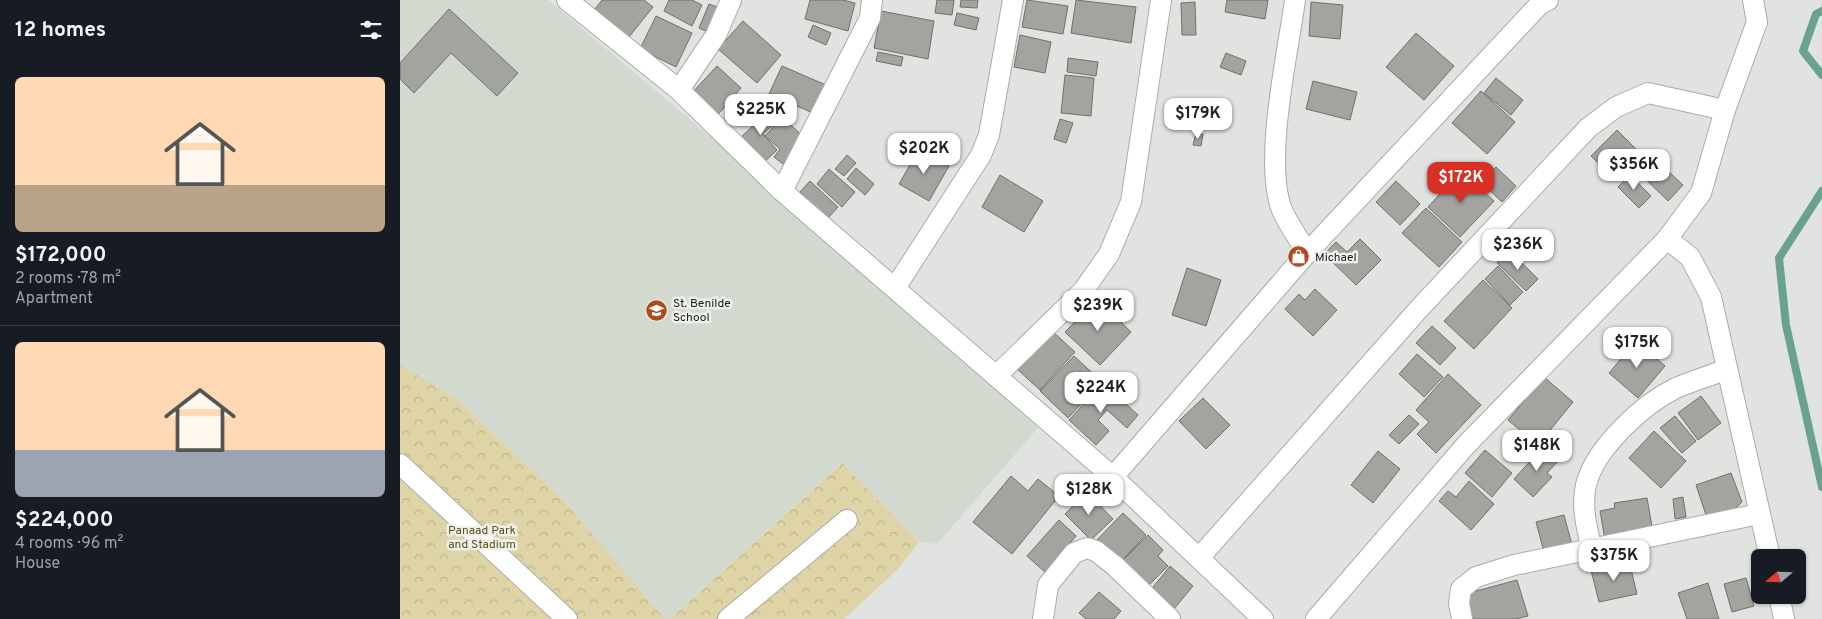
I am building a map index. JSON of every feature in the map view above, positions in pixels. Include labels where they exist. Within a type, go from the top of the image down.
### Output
[{"type":"street","points":[[567,0],[679,90],[782,191],[1113,477],[1263,619]]},
{"type":"street","points":[[679,90],[716,35],[731,0]]},
{"type":"street","points":[[782,191],[870,18],[872,0]]},
{"type":"street","points":[[895,288],[981,156],[989,136],[1013,0]]},
{"type":"street","points":[[996,376],[1083,291],[1109,254],[1131,202],[1161,0]]},
{"type":"street","points":[[1295,0],[1277,125],[1275,169],[1282,209],[1307,253]]},
{"type":"street","points":[[1113,477],[1307,253],[1540,4],[1548,0]]},
{"type":"street","points":[[1316,619],[1466,445],[1667,239],[1701,193],[1725,110],[1757,22],[1753,0]]},
{"type":"street","points":[[1199,558],[1417,311],[1588,128],[1616,107],[1648,94],[1725,110]]},
{"type":"street","points":[[1667,239],[1690,257],[1710,297],[1768,549]]},
{"type":"street","points":[[1592,550],[1585,516],[1586,485],[1600,455],[1637,414],[1675,389],[1727,369]]},
{"type":"street","points":[[400,464],[567,619]]},
{"type":"street","points":[[1462,619],[1459,603],[1461,589],[1476,577],[1514,565],[1759,514]]},
{"type":"street","points":[[728,619],[847,520]]},
{"type":"street","points":[[1043,619],[1048,585],[1074,552],[1087,548],[1096,551],[1114,566],[1170,619]]},
{"type":"street","points":[[1781,604],[1784,619]]},
{"type":"shaded area","name":"St. Benilde School","points":[[400,0],[548,0],[851,255],[1042,423],[937,544],[919,542],[841,463],[670,619],[665,619],[562,499],[454,397],[400,365]]},
{"type":"green space","name":"Panaad Park and Stadium","points":[[400,365],[454,397],[562,499],[665,619],[400,619]]},
{"type":"green space","points":[[842,463],[919,542],[898,569],[844,619],[670,619]]},
{"type":"building","points":[[602,0],[644,0],[653,7],[629,37],[595,9]]},
{"type":"building","points":[[669,0],[692,0],[702,5],[692,26],[664,11]]},
{"type":"building","points":[[810,0],[843,0],[855,3],[848,31],[805,19]]},
{"type":"building","points":[[937,0],[954,0],[952,15],[935,13]]},
{"type":"building","points":[[961,0],[978,0],[977,8],[960,7]]},
{"type":"building","points":[[1027,0],[1068,6],[1063,34],[1022,27]]},
{"type":"building","points":[[1076,0],[1136,7],[1131,43],[1071,33]]},
{"type":"building","points":[[1227,0],[1268,0],[1265,19],[1225,12]]},
{"type":"building","points":[[1195,2],[1196,35],[1182,35],[1181,3]]},
{"type":"building","points":[[1311,2],[1343,5],[1340,39],[1309,36]]},
{"type":"building","points":[[709,4],[720,8],[710,33],[699,28]]},
{"type":"building","points":[[449,9],[518,73],[497,96],[451,53],[414,93],[400,79],[400,63]]},
{"type":"building","points":[[881,11],[934,21],[928,59],[874,48]]},
{"type":"building","points":[[957,13],[979,18],[976,30],[954,25]]},
{"type":"building","points":[[656,16],[692,33],[676,67],[640,49]]},
{"type":"building","points":[[743,21],[781,55],[757,83],[718,49]]},
{"type":"building","points":[[813,25],[831,33],[826,45],[808,37]]},
{"type":"building","points":[[1416,33],[1454,66],[1424,100],[1386,67]]},
{"type":"building","points":[[1020,35],[1051,42],[1045,73],[1014,67]]},
{"type":"building","points":[[878,52],[903,57],[901,66],[876,61]]},
{"type":"building","points":[[1226,53],[1246,61],[1241,75],[1220,67]]},
{"type":"building","points":[[1068,58],[1098,62],[1096,76],[1067,72]]},
{"type":"building","points":[[717,66],[741,88],[715,118],[690,95]]},
{"type":"building","points":[[782,66],[826,85],[813,113],[769,94]]},
{"type":"building","points":[[1065,75],[1094,78],[1091,116],[1061,113]]},
{"type":"building","points":[[1496,78],[1523,100],[1511,115],[1484,93]]},
{"type":"building","points":[[1313,81],[1357,92],[1350,120],[1306,109]]},
{"type":"building","points":[[1481,91],[1515,122],[1487,154],[1452,123]]},
{"type":"building","points":[[775,105],[784,115],[763,134],[777,150],[761,165],[738,140]]},
{"type":"building","points":[[782,117],[806,139],[783,164],[774,157],[780,149],[765,136]]},
{"type":"building","points":[[1060,119],[1073,123],[1066,143],[1054,139]]},
{"type":"building","points":[[1617,130],[1641,154],[1616,180],[1591,156]]},
{"type":"building","points":[[1196,133],[1203,134],[1201,146],[1193,145]]},
{"type":"building","points":[[919,149],[949,166],[929,201],[899,184]]},
{"type":"building","points":[[847,155],[856,163],[844,176],[835,169]]},
{"type":"building","points":[[1652,156],[1683,185],[1668,201],[1637,171]]},
{"type":"building","points":[[1496,167],[1516,186],[1502,202],[1482,183]]},
{"type":"building","points":[[856,168],[874,184],[865,195],[847,179]]},
{"type":"building","points":[[829,169],[855,192],[842,207],[817,184]]},
{"type":"building","points":[[1461,171],[1494,201],[1460,237],[1428,207]]},
{"type":"building","points":[[1000,175],[1043,201],[1024,232],[982,207]]},
{"type":"building","points":[[1630,175],[1651,196],[1639,208],[1618,187]]},
{"type":"building","points":[[810,181],[838,207],[828,218],[800,192]]},
{"type":"building","points":[[1396,181],[1420,204],[1400,225],[1376,202]]},
{"type":"building","points":[[1426,208],[1462,242],[1439,267],[1402,233]]},
{"type":"building","points":[[1360,239],[1381,260],[1356,285],[1324,254],[1336,242],[1347,252]]},
{"type":"building","points":[[1510,251],[1538,279],[1526,291],[1497,263]]},
{"type":"building","points":[[1498,266],[1523,292],[1510,305],[1485,279]]},
{"type":"building","points":[[1187,268],[1221,280],[1206,326],[1172,315]]},
{"type":"building","points":[[1483,280],[1512,308],[1474,349],[1444,321]]},
{"type":"building","points":[[1315,289],[1337,310],[1313,336],[1285,309],[1299,294],[1305,300]]},
{"type":"building","points":[[1097,299],[1131,332],[1100,365],[1065,332]]},
{"type":"building","points":[[1432,326],[1456,348],[1440,365],[1416,343]]},
{"type":"building","points":[[1051,330],[1075,352],[1040,390],[1016,368]]},
{"type":"building","points":[[1636,341],[1665,366],[1638,398],[1609,373]]},
{"type":"building","points":[[1417,354],[1443,377],[1424,397],[1399,374]]},
{"type":"building","points":[[1074,356],[1102,382],[1068,418],[1040,391]]},
{"type":"building","points":[[1448,374],[1481,405],[1436,453],[1417,434],[1429,422],[1416,410]]},
{"type":"building","points":[[1544,377],[1573,402],[1538,445],[1508,420]]},
{"type":"building","points":[[1103,383],[1138,415],[1127,428],[1107,410],[1098,420],[1109,431],[1096,445],[1069,420]]},
{"type":"building","points":[[1701,396],[1721,423],[1698,440],[1678,413]]},
{"type":"building","points":[[1203,398],[1230,425],[1206,449],[1179,421]]},
{"type":"building","points":[[1409,415],[1419,424],[1399,444],[1389,435]]},
{"type":"building","points":[[1675,416],[1696,441],[1682,453],[1660,428]]},
{"type":"building","points":[[1654,431],[1686,461],[1661,488],[1629,458]]},
{"type":"building","points":[[1544,446],[1559,460],[1547,473],[1552,477],[1533,497],[1514,479]]},
{"type":"building","points":[[1485,450],[1512,473],[1492,497],[1465,473]]},
{"type":"building","points":[[1378,451],[1400,469],[1373,503],[1351,485]]},
{"type":"building","points":[[1731,473],[1742,502],[1730,514],[1706,515],[1696,485]]},
{"type":"building","points":[[1011,476],[1028,491],[1038,479],[1059,496],[1012,554],[973,522]]},
{"type":"building","points":[[1469,481],[1494,504],[1471,530],[1439,501],[1448,491],[1456,497]]},
{"type":"building","points":[[1087,492],[1113,519],[1091,540],[1065,514]]},
{"type":"building","points":[[1683,497],[1686,517],[1675,519],[1673,499]]},
{"type":"building","points":[[1647,498],[1653,532],[1605,540],[1600,511],[1615,508],[1614,503]]},
{"type":"building","points":[[1123,513],[1146,535],[1117,566],[1093,544]]},
{"type":"building","points":[[1564,515],[1572,545],[1544,552],[1536,522]]},
{"type":"building","points":[[1059,520],[1076,536],[1045,572],[1027,556]]},
{"type":"building","points":[[1148,535],[1163,550],[1158,556],[1168,566],[1144,590],[1119,564]]},
{"type":"building","points":[[1629,561],[1637,594],[1599,602],[1591,570]]},
{"type":"building","points":[[1170,566],[1193,586],[1173,610],[1150,591]]},
{"type":"building","points":[[1746,578],[1751,596],[1751,604],[1754,606],[1732,612],[1724,584]]},
{"type":"building","points":[[1517,580],[1528,616],[1516,619],[1472,619],[1465,594]]},
{"type":"building","points":[[1708,583],[1719,619],[1687,619],[1678,593]]},
{"type":"building","points":[[1099,592],[1121,611],[1114,619],[1086,619],[1079,613]]},
{"type":"waterway","points":[[1822,11],[1816,14],[1803,51],[1822,75]]},
{"type":"waterway","points":[[1822,191],[1779,258],[1786,325],[1822,487]]},
{"type":"place","name":"Michael","points":[[1299,257]]},
{"type":"place","name":"St. Benilde School","points":[[657,310]]}]
